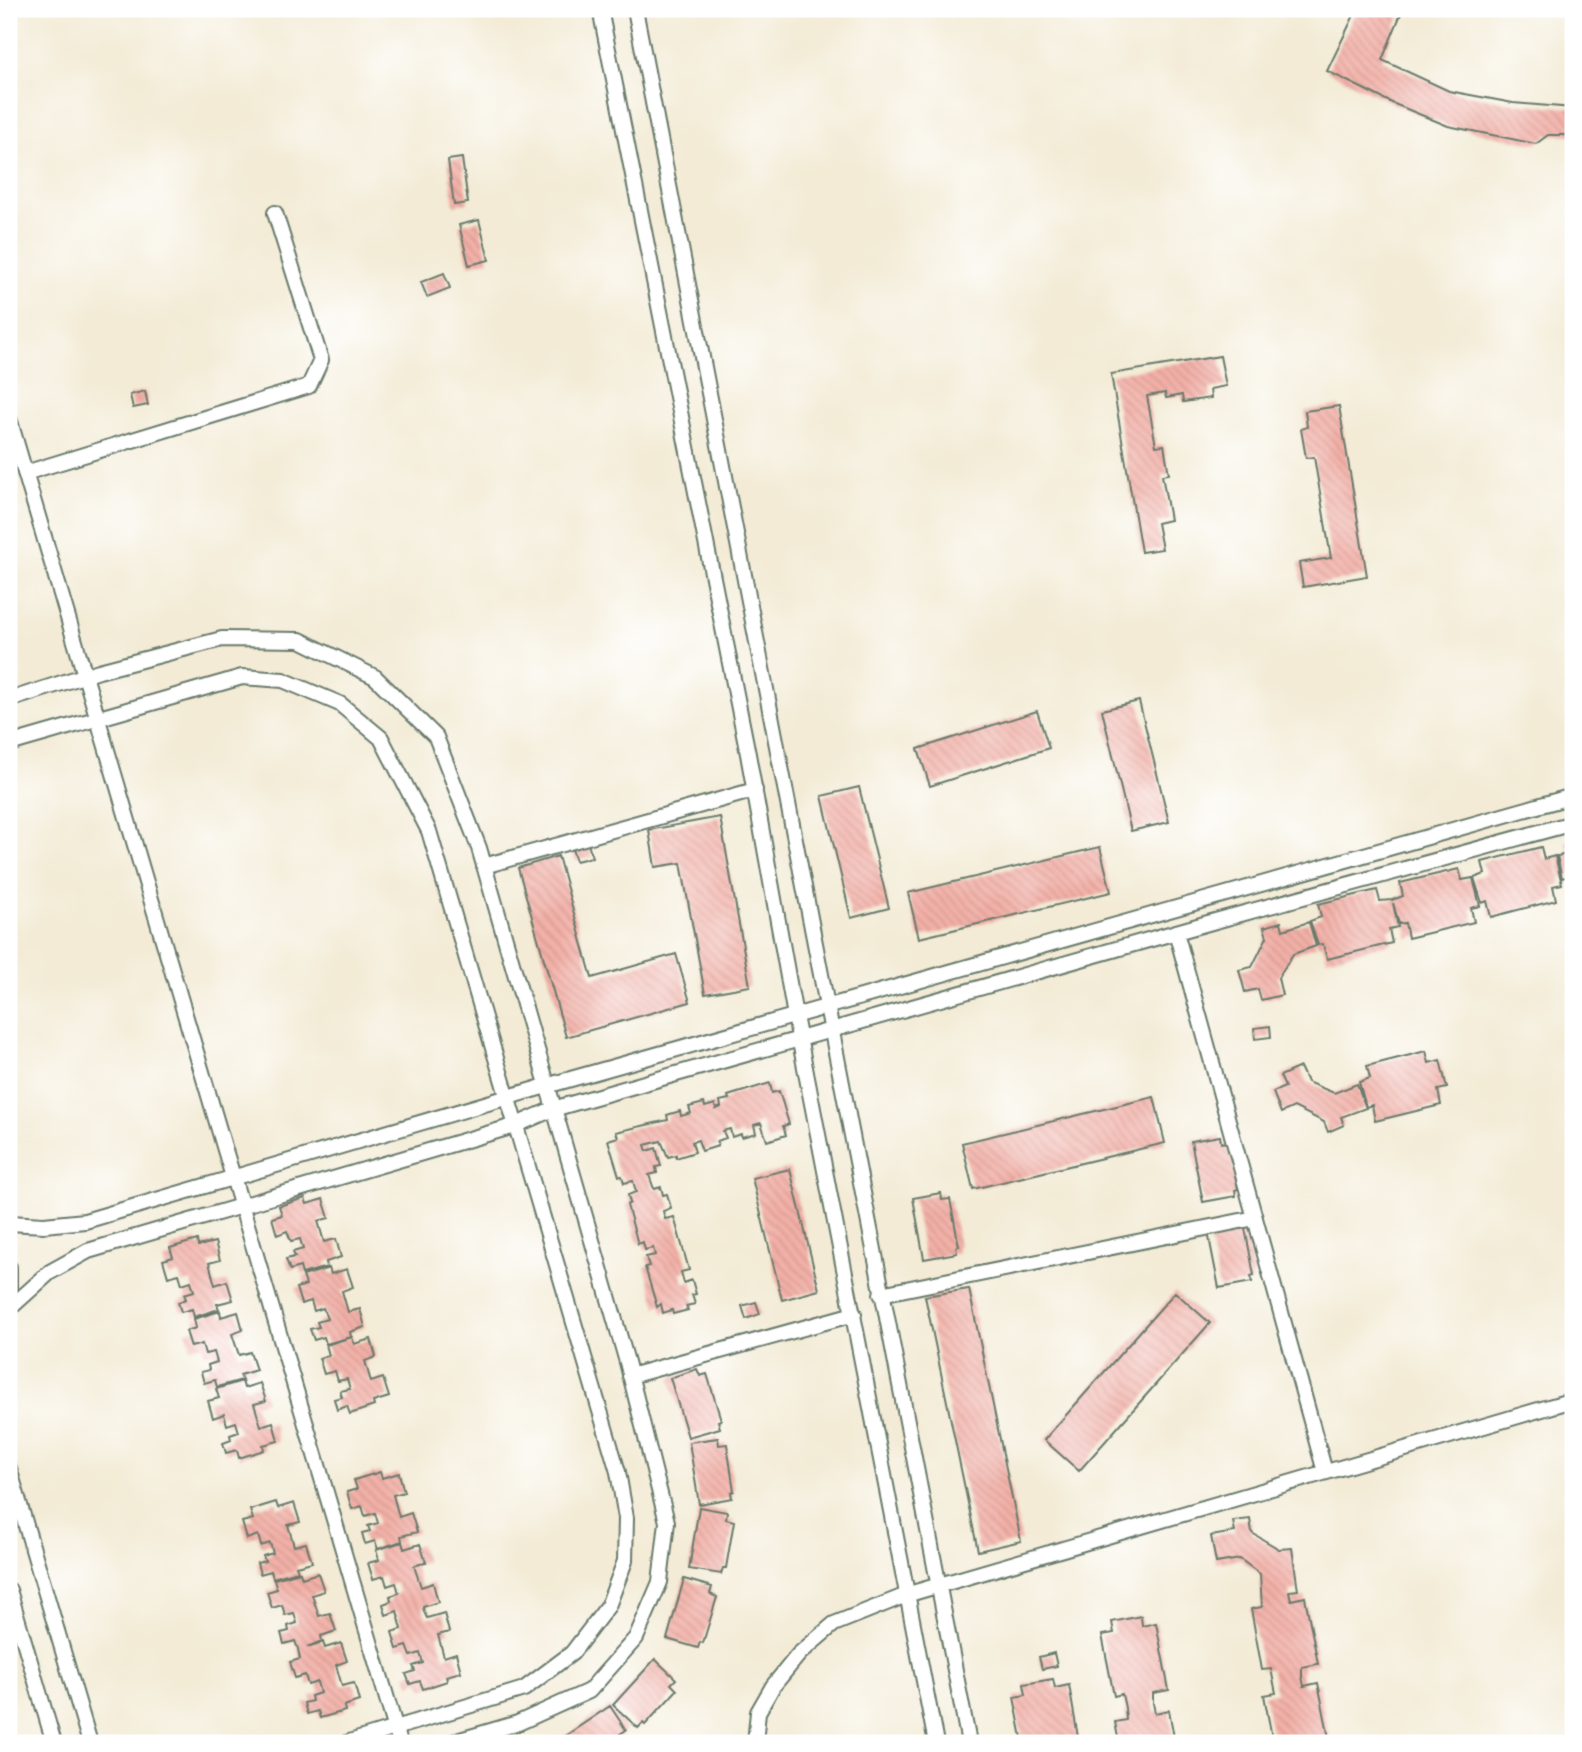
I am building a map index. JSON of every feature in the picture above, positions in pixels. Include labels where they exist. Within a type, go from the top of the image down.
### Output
[{"type":"street","points":[[600,9],[755,790],[795,1016],[936,1743]]},
{"type":"street","points":[[635,9],[825,1007],[969,1743]]},
{"type":"street","points":[[25,473],[309,386],[321,360],[275,213]]},
{"type":"street","points":[[9,418],[400,1743]]},
{"type":"street","points":[[9,701],[222,639],[300,640],[376,677],[436,737],[484,866],[630,1376],[667,1521],[660,1582],[636,1638],[589,1691],[518,1723],[450,1743]]},
{"type":"street","points":[[9,744],[242,677],[283,680],[340,704],[381,738],[429,831],[618,1472],[626,1518],[625,1561],[608,1606],[572,1653],[524,1689],[346,1743]]},
{"type":"street","points":[[484,866],[755,790]]},
{"type":"street","points":[[9,1223],[44,1225],[85,1221],[546,1086],[1573,796]]},
{"type":"street","points":[[9,1309],[50,1272],[89,1251],[243,1208],[514,1126],[553,1109],[1176,932],[1573,823]]},
{"type":"street","points":[[1176,932],[1325,1472]]},
{"type":"street","points":[[881,1294],[1255,1217]]},
{"type":"street","points":[[9,1267],[9,1299]]},
{"type":"street","points":[[630,1376],[854,1314]]},
{"type":"street","points":[[755,1743],[758,1712],[799,1654],[834,1624],[938,1585],[1573,1400]]},
{"type":"street","points":[[9,1468],[90,1743]]},
{"type":"street","points":[[9,1590],[54,1743]]},
{"type":"building","points":[[1357,9],[1403,9],[1382,60],[1449,91],[1513,103],[1573,108],[1573,135],[1548,135],[1536,144],[1448,126],[1392,103],[1327,71]]},
{"type":"building","points":[[462,158],[468,203],[454,205],[448,160]]},
{"type":"building","points":[[479,220],[489,260],[469,265],[459,225]]},
{"type":"building","points":[[444,273],[450,288],[427,297],[421,282]]},
{"type":"building","points":[[1220,356],[1226,386],[1210,389],[1211,398],[1183,402],[1182,395],[1166,398],[1165,393],[1147,396],[1156,446],[1164,445],[1169,474],[1162,475],[1170,520],[1157,523],[1162,549],[1141,552],[1111,374]]},
{"type":"building","points":[[145,391],[148,405],[133,408],[130,395]]},
{"type":"building","points":[[1339,406],[1367,576],[1303,587],[1299,563],[1331,558],[1314,457],[1306,458],[1301,429],[1307,427],[1305,411]]},
{"type":"building","points":[[1139,701],[1169,822],[1131,831],[1102,710]]},
{"type":"building","points":[[1037,711],[1049,748],[930,786],[918,749]]},
{"type":"building","points":[[859,787],[889,908],[851,918],[822,796]]},
{"type":"building","points":[[720,817],[750,986],[705,994],[681,863],[655,867],[649,830]]},
{"type":"building","points":[[1573,839],[1573,875],[1562,878],[1557,856],[1569,854],[1566,841]]},
{"type":"building","points":[[588,844],[592,857],[576,861],[572,849]]},
{"type":"building","points":[[1100,847],[1111,892],[919,938],[908,893]]},
{"type":"building","points":[[1541,847],[1544,859],[1555,856],[1562,884],[1553,886],[1556,900],[1491,917],[1487,901],[1482,903],[1474,878],[1485,874],[1482,862]]},
{"type":"building","points":[[558,856],[592,978],[676,954],[690,1002],[566,1037],[518,868]]},
{"type":"building","points":[[1459,869],[1462,880],[1473,878],[1480,906],[1471,908],[1474,922],[1408,938],[1405,923],[1399,924],[1393,903],[1398,927],[1389,929],[1392,943],[1327,959],[1323,944],[1318,945],[1310,921],[1321,917],[1318,904],[1377,890],[1380,901],[1392,900],[1403,896],[1400,883]]},
{"type":"building","points":[[1281,922],[1283,930],[1309,922],[1316,946],[1293,954],[1278,978],[1282,995],[1261,1000],[1258,989],[1245,992],[1239,970],[1252,967],[1267,937],[1264,927]]},
{"type":"building","points":[[1270,1026],[1271,1037],[1255,1039],[1254,1028]]},
{"type":"building","points":[[1426,1051],[1429,1063],[1440,1060],[1447,1088],[1438,1090],[1441,1105],[1375,1121],[1372,1105],[1366,1107],[1359,1082],[1370,1078],[1367,1066]]},
{"type":"building","points":[[1300,1067],[1307,1082],[1334,1093],[1357,1084],[1366,1108],[1341,1117],[1344,1125],[1328,1132],[1324,1122],[1294,1107],[1281,1113],[1273,1092],[1285,1087],[1280,1076]]},
{"type":"building","points":[[770,1083],[772,1093],[779,1091],[789,1124],[783,1126],[786,1135],[767,1141],[761,1123],[754,1125],[756,1133],[742,1137],[741,1134],[732,1137],[730,1129],[723,1131],[726,1138],[717,1141],[718,1146],[702,1151],[698,1140],[692,1142],[695,1152],[676,1158],[676,1155],[668,1157],[661,1141],[645,1145],[647,1151],[656,1148],[661,1166],[656,1167],[657,1173],[649,1175],[654,1189],[661,1187],[663,1195],[667,1194],[671,1208],[663,1211],[665,1219],[674,1217],[689,1270],[681,1272],[684,1283],[692,1280],[696,1294],[692,1295],[695,1304],[686,1306],[688,1310],[673,1314],[672,1310],[663,1313],[661,1304],[657,1307],[645,1267],[649,1266],[646,1257],[655,1255],[653,1248],[645,1250],[643,1242],[638,1244],[627,1205],[630,1203],[628,1195],[636,1192],[633,1181],[624,1183],[622,1176],[619,1176],[608,1140],[618,1137],[616,1132],[668,1120],[667,1115],[680,1111],[681,1116],[691,1113],[689,1107],[704,1103],[705,1107],[715,1104],[716,1109],[721,1107],[720,1101],[729,1099],[728,1096]]},
{"type":"building","points":[[1154,1097],[1165,1143],[973,1189],[962,1143]]},
{"type":"building","points":[[1220,1136],[1221,1143],[1229,1142],[1238,1189],[1235,1190],[1236,1196],[1203,1202],[1191,1141]]},
{"type":"building","points":[[790,1169],[819,1290],[782,1300],[752,1178]]},
{"type":"building","points":[[941,1193],[942,1200],[950,1199],[959,1246],[956,1247],[957,1253],[924,1259],[913,1198]]},
{"type":"building","points":[[305,1198],[307,1204],[323,1199],[329,1218],[318,1221],[324,1242],[336,1239],[341,1257],[326,1262],[327,1267],[302,1274],[300,1267],[290,1270],[286,1259],[295,1257],[293,1252],[303,1249],[300,1239],[291,1241],[287,1231],[277,1235],[272,1218],[282,1215],[279,1206]]},
{"type":"building","points":[[1236,1222],[1237,1229],[1245,1228],[1254,1275],[1251,1276],[1252,1282],[1219,1288],[1207,1227]]},
{"type":"building","points":[[197,1240],[198,1246],[215,1242],[220,1260],[209,1263],[215,1285],[227,1281],[233,1300],[217,1304],[219,1309],[194,1317],[192,1309],[181,1312],[178,1302],[186,1299],[184,1294],[194,1291],[191,1281],[182,1284],[179,1274],[168,1277],[163,1260],[173,1257],[170,1248]]},
{"type":"building","points":[[329,1268],[331,1274],[347,1269],[353,1287],[342,1291],[348,1312],[360,1309],[365,1327],[350,1332],[351,1337],[326,1344],[324,1337],[314,1340],[310,1329],[319,1327],[317,1322],[327,1319],[323,1308],[314,1311],[311,1301],[301,1304],[296,1288],[306,1285],[303,1276]]},
{"type":"building","points":[[969,1289],[1021,1541],[978,1551],[925,1296]]},
{"type":"building","points":[[1175,1292],[1210,1323],[1079,1471],[1044,1440]]},
{"type":"building","points":[[756,1302],[760,1314],[746,1319],[742,1306]]},
{"type":"building","points":[[220,1311],[221,1317],[238,1312],[243,1330],[232,1334],[239,1355],[250,1352],[256,1370],[240,1375],[242,1380],[217,1387],[215,1380],[204,1383],[201,1372],[209,1370],[208,1365],[217,1362],[214,1352],[205,1354],[202,1344],[191,1347],[186,1331],[196,1328],[194,1319]]},
{"type":"building","points":[[352,1337],[354,1344],[371,1339],[376,1357],[365,1361],[371,1382],[383,1378],[389,1397],[373,1402],[374,1406],[350,1414],[347,1406],[337,1410],[334,1399],[342,1397],[340,1391],[350,1389],[347,1379],[338,1381],[335,1371],[324,1374],[319,1358],[329,1355],[326,1345]]},
{"type":"building","points":[[697,1369],[700,1376],[707,1374],[721,1420],[718,1421],[720,1428],[688,1437],[670,1378]]},
{"type":"building","points":[[242,1381],[244,1388],[260,1383],[266,1401],[254,1404],[261,1426],[273,1422],[278,1441],[263,1445],[264,1450],[239,1458],[237,1450],[226,1453],[223,1443],[231,1440],[230,1435],[239,1432],[236,1422],[227,1425],[224,1414],[213,1418],[208,1401],[219,1398],[216,1389]]},
{"type":"building","points":[[718,1438],[719,1445],[727,1444],[734,1491],[731,1492],[732,1498],[699,1504],[689,1442]]},
{"type":"building","points":[[380,1472],[382,1478],[399,1473],[404,1492],[393,1495],[399,1517],[411,1513],[417,1532],[401,1536],[402,1541],[378,1549],[375,1541],[365,1544],[362,1533],[370,1531],[368,1526],[378,1523],[375,1513],[365,1516],[362,1506],[352,1509],[347,1492],[357,1489],[354,1480]]},
{"type":"building","points":[[276,1502],[278,1508],[294,1503],[300,1522],[288,1525],[294,1546],[306,1543],[312,1562],[296,1566],[298,1571],[273,1578],[271,1571],[260,1574],[257,1563],[265,1561],[263,1556],[273,1553],[270,1543],[261,1546],[258,1535],[247,1539],[242,1522],[253,1519],[250,1510]]},
{"type":"building","points":[[699,1507],[727,1512],[726,1519],[734,1521],[726,1568],[723,1568],[721,1574],[689,1569]]},
{"type":"building","points":[[1250,1519],[1252,1533],[1279,1549],[1292,1548],[1298,1590],[1289,1591],[1291,1600],[1305,1597],[1318,1664],[1302,1667],[1302,1677],[1304,1686],[1318,1683],[1330,1743],[1273,1743],[1264,1695],[1276,1693],[1271,1669],[1262,1670],[1251,1609],[1262,1607],[1260,1574],[1240,1559],[1216,1563],[1211,1536],[1235,1532],[1233,1521]]},
{"type":"building","points":[[402,1542],[404,1549],[420,1544],[426,1562],[414,1566],[421,1587],[433,1583],[438,1602],[423,1607],[424,1612],[427,1618],[444,1613],[449,1632],[438,1635],[444,1657],[456,1653],[461,1672],[446,1676],[447,1681],[423,1689],[420,1681],[410,1684],[406,1674],[415,1671],[413,1666],[423,1663],[420,1653],[411,1656],[407,1646],[397,1649],[392,1632],[402,1629],[397,1611],[386,1615],[383,1604],[391,1601],[390,1596],[399,1593],[396,1583],[387,1586],[384,1576],[373,1579],[368,1563],[379,1560],[376,1550]]},
{"type":"building","points":[[300,1572],[302,1578],[318,1573],[324,1591],[312,1595],[319,1616],[330,1613],[336,1631],[321,1636],[322,1641],[307,1647],[323,1642],[325,1648],[341,1643],[347,1661],[336,1665],[342,1686],[354,1683],[359,1701],[344,1706],[345,1711],[320,1718],[318,1711],[307,1714],[304,1703],[312,1701],[311,1696],[320,1693],[317,1682],[308,1685],[305,1675],[295,1678],[290,1662],[300,1659],[298,1649],[295,1641],[284,1644],[281,1633],[289,1631],[288,1626],[297,1623],[294,1613],[285,1615],[282,1605],[272,1608],[267,1592],[277,1589],[274,1579]]},
{"type":"building","points":[[684,1579],[712,1587],[710,1594],[717,1597],[703,1643],[700,1642],[698,1648],[667,1639]]},
{"type":"building","points":[[1141,1616],[1142,1626],[1156,1623],[1169,1690],[1153,1693],[1153,1703],[1155,1713],[1169,1710],[1175,1743],[1119,1743],[1115,1722],[1126,1720],[1125,1708],[1122,1694],[1114,1696],[1102,1635],[1114,1633],[1112,1622]]},
{"type":"building","points":[[1054,1653],[1057,1666],[1042,1669],[1039,1657]]},
{"type":"building","points":[[655,1659],[676,1679],[671,1684],[677,1690],[645,1725],[643,1723],[638,1728],[613,1705]]},
{"type":"building","points":[[1053,1679],[1055,1688],[1069,1685],[1079,1743],[1023,1743],[1014,1697],[1026,1695],[1024,1684]]},
{"type":"building","points":[[610,1706],[626,1730],[620,1734],[624,1741],[561,1743],[559,1740]]}]
